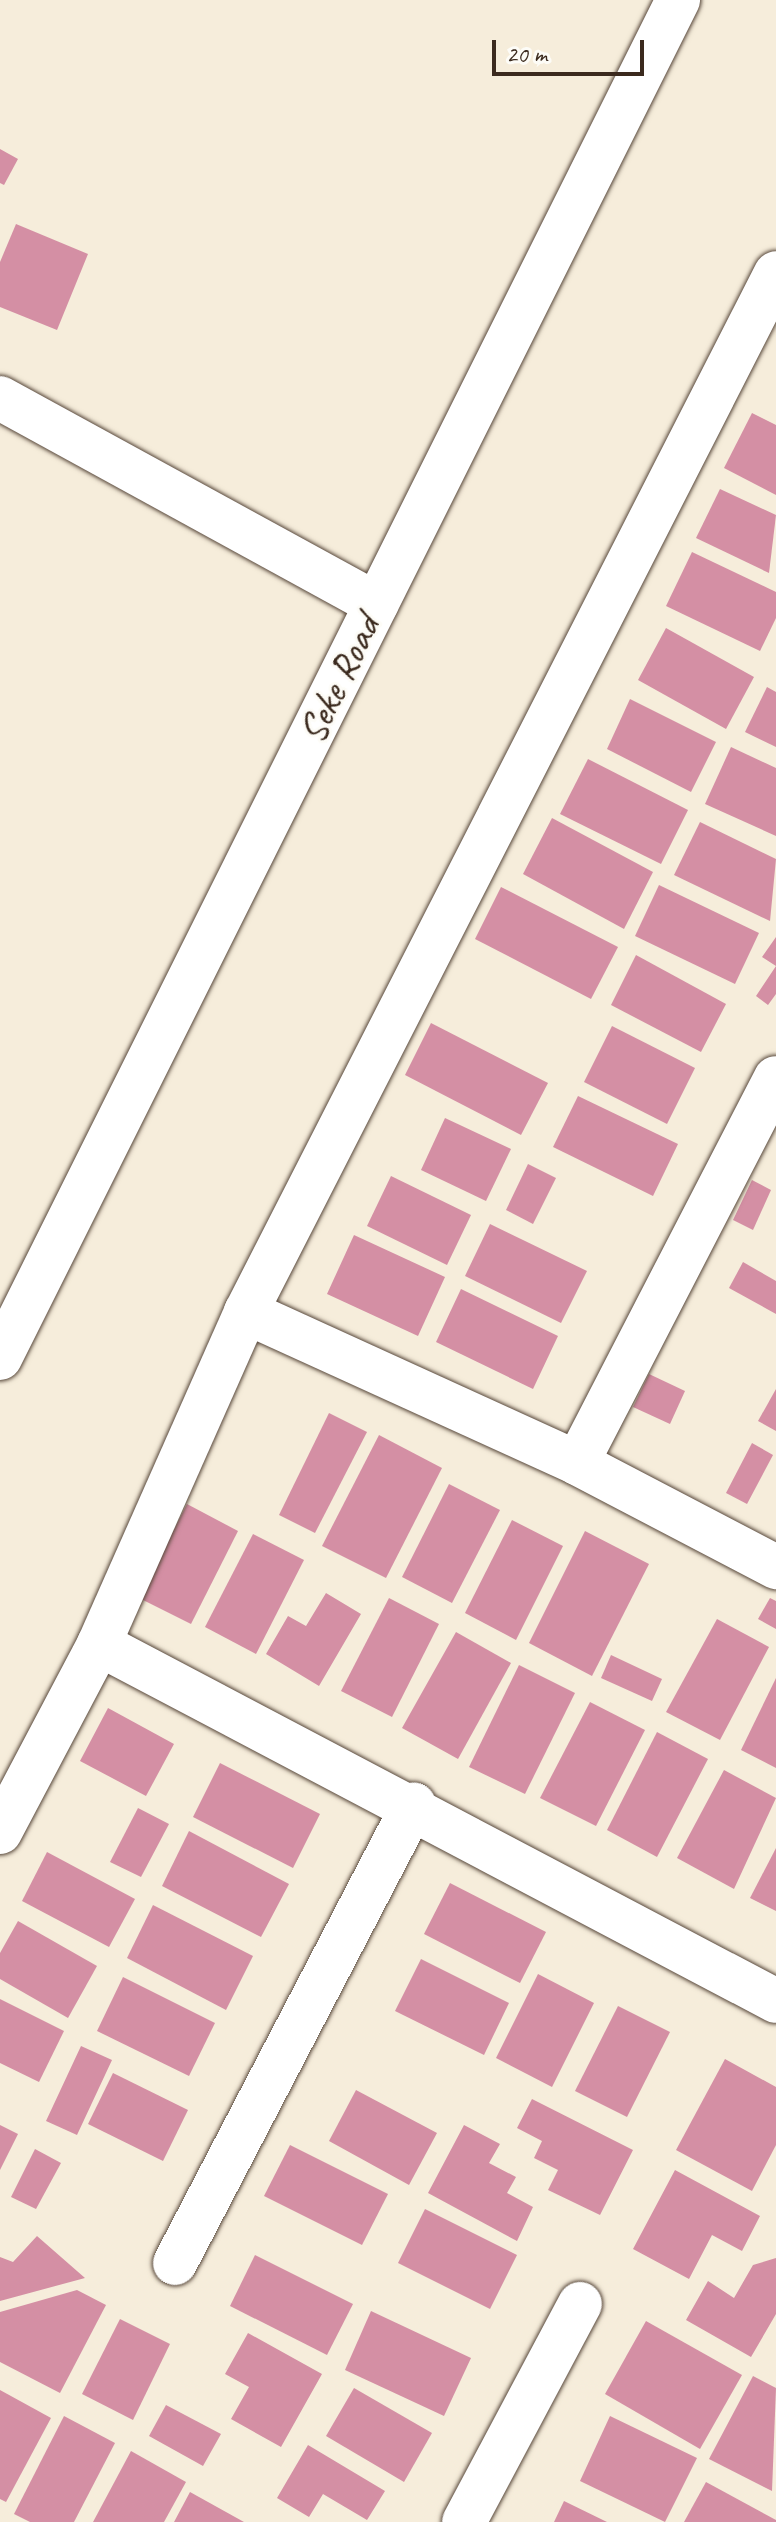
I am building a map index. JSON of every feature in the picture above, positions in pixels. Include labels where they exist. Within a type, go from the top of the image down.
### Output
[{"type":"street","name":"Seke Road","points":[[0,1358],[678,0]]},
{"type":"street","points":[[0,1832],[99,1644],[246,1312],[776,273]]},
{"type":"street","points":[[0,398],[376,604]]},
{"type":"street","points":[[577,1463],[776,1078]]},
{"type":"street","points":[[246,1312],[577,1463],[776,1567]]},
{"type":"street","points":[[99,1644],[414,1804],[776,2001]]},
{"type":"street","points":[[175,2263],[414,1804]]},
{"type":"street","points":[[464,2522],[580,2304]]},
{"type":"building","points":[[0,149],[18,159],[4,185],[0,183]]},
{"type":"building","points":[[16,224],[88,254],[57,330],[0,307],[0,262]]},
{"type":"building","points":[[752,413],[776,425],[776,495],[724,468]]},
{"type":"building","points":[[720,489],[776,515],[769,573],[696,538]]},
{"type":"building","points":[[692,552],[776,592],[776,618],[760,651],[666,606]]},
{"type":"building","points":[[666,628],[754,677],[726,729],[638,680]]},
{"type":"building","points":[[767,687],[776,692],[776,747],[745,732]]},
{"type":"building","points":[[630,699],[716,742],[691,792],[607,749]]},
{"type":"building","points":[[731,747],[776,768],[776,836],[705,804]]},
{"type":"building","points":[[588,759],[688,810],[661,864],[560,814]]},
{"type":"building","points":[[552,818],[653,872],[624,929],[523,874]]},
{"type":"building","points":[[700,822],[776,859],[770,921],[674,875]]},
{"type":"building","points":[[659,885],[759,933],[735,984],[635,936]]},
{"type":"building","points":[[501,887],[618,947],[591,999],[475,939]]},
{"type":"building","points":[[776,937],[776,966],[762,957]]},
{"type":"building","points":[[636,955],[726,1004],[701,1052],[611,1005]]},
{"type":"building","points":[[776,966],[776,994],[768,1005],[756,996]]},
{"type":"building","points":[[431,1023],[548,1083],[521,1135],[405,1075]]},
{"type":"building","points":[[612,1026],[695,1068],[667,1124],[584,1082]]},
{"type":"building","points":[[578,1096],[678,1144],[653,1196],[553,1147]]},
{"type":"building","points":[[445,1118],[511,1149],[486,1201],[421,1170]]},
{"type":"building","points":[[528,1164],[556,1178],[533,1224],[506,1210]]},
{"type":"building","points":[[391,1176],[471,1215],[447,1265],[367,1226]]},
{"type":"building","points":[[752,1180],[771,1190],[753,1230],[733,1220]]},
{"type":"building","points":[[490,1224],[587,1271],[561,1323],[465,1276]]},
{"type":"building","points":[[354,1235],[445,1277],[418,1336],[327,1294]]},
{"type":"building","points":[[743,1262],[776,1281],[776,1314],[729,1288]]},
{"type":"building","points":[[461,1289],[558,1336],[533,1389],[436,1342]]},
{"type":"building","points":[[649,1374],[685,1391],[670,1424],[633,1407]]},
{"type":"building","points":[[776,1389],[776,1431],[758,1421]]},
{"type":"building","points":[[329,1413],[367,1432],[315,1533],[279,1515]]},
{"type":"building","points":[[379,1435],[442,1468],[386,1578],[322,1546]]},
{"type":"building","points":[[752,1443],[773,1455],[747,1504],[726,1493]]},
{"type":"building","points":[[449,1484],[500,1510],[452,1603],[402,1577]]},
{"type":"building","points":[[187,1504],[238,1531],[191,1624],[139,1598]]},
{"type":"building","points":[[512,1520],[563,1546],[516,1640],[465,1613]]},
{"type":"building","points":[[585,1531],[649,1564],[592,1676],[529,1643]]},
{"type":"building","points":[[253,1534],[304,1560],[256,1654],[205,1627]]},
{"type":"building","points":[[326,1593],[361,1614],[319,1686],[266,1654],[288,1616],[306,1626]]},
{"type":"building","points":[[389,1598],[439,1624],[392,1717],[341,1691]]},
{"type":"building","points":[[770,1598],[776,1601],[776,1629],[758,1619]]},
{"type":"building","points":[[717,1619],[769,1647],[720,1740],[666,1712]]},
{"type":"building","points":[[456,1632],[511,1663],[458,1759],[402,1728]]},
{"type":"building","points":[[611,1655],[662,1679],[652,1701],[601,1678]]},
{"type":"building","points":[[519,1665],[575,1693],[525,1794],[469,1767]]},
{"type":"building","points":[[776,1678],[776,1768],[741,1750]]},
{"type":"building","points":[[590,1702],[645,1730],[596,1826],[540,1798]]},
{"type":"building","points":[[108,1708],[174,1744],[146,1796],[80,1761]]},
{"type":"building","points":[[657,1732],[708,1759],[657,1857],[607,1830]]},
{"type":"building","points":[[220,1763],[320,1814],[293,1868],[193,1817]]},
{"type":"building","points":[[724,1770],[776,1798],[734,1889],[677,1858]]},
{"type":"building","points":[[138,1808],[169,1824],[141,1877],[110,1862]]},
{"type":"building","points":[[189,1831],[289,1884],[261,1937],[162,1886]]},
{"type":"building","points":[[776,1848],[776,1911],[750,1898]]},
{"type":"building","points":[[47,1852],[135,1899],[109,1947],[22,1901]]},
{"type":"building","points":[[450,1883],[546,1932],[520,1983],[424,1934]]},
{"type":"building","points":[[153,1905],[253,1956],[226,2010],[127,1958]]},
{"type":"building","points":[[18,1921],[97,1966],[68,2018],[0,1979],[0,1953]]},
{"type":"building","points":[[421,1959],[509,2003],[484,2055],[395,2011]]},
{"type":"building","points":[[538,1974],[594,2003],[552,2087],[496,2058]]},
{"type":"building","points":[[123,1977],[215,2023],[189,2076],[97,2031]]},
{"type":"building","points":[[0,1999],[64,2031],[39,2082],[0,2063]]},
{"type":"building","points":[[618,2006],[670,2032],[627,2117],[575,2091]]},
{"type":"building","points":[[81,2046],[112,2060],[77,2135],[46,2121]]},
{"type":"building","points":[[725,2059],[776,2087],[776,2145],[752,2191],[676,2150]]},
{"type":"building","points":[[113,2073],[188,2110],[163,2161],[88,2124]]},
{"type":"building","points":[[356,2090],[437,2133],[409,2185],[329,2141]]},
{"type":"building","points":[[532,2099],[633,2150],[600,2215],[548,2190],[558,2170],[534,2158],[542,2141],[517,2128]]},
{"type":"building","points":[[0,2125],[18,2134],[0,2170]]},
{"type":"building","points":[[464,2125],[500,2144],[489,2163],[516,2177],[507,2193],[533,2207],[517,2241],[428,2193]]},
{"type":"building","points":[[290,2145],[388,2194],[362,2245],[264,2196]]},
{"type":"building","points":[[35,2149],[61,2163],[36,2209],[11,2197]]},
{"type":"building","points":[[675,2170],[760,2216],[742,2251],[712,2235],[689,2279],[633,2249]]},
{"type":"building","points":[[425,2209],[517,2255],[490,2309],[398,2263]]},
{"type":"building","points":[[37,2236],[85,2278],[0,2301],[0,2257],[13,2262]]},
{"type":"building","points":[[255,2255],[353,2304],[327,2355],[230,2306]]},
{"type":"building","points":[[776,2258],[776,2314],[751,2357],[686,2320],[708,2281],[734,2298],[753,2265]]},
{"type":"building","points":[[77,2290],[106,2305],[60,2393],[0,2362],[0,2312]]},
{"type":"building","points":[[371,2311],[471,2358],[444,2416],[345,2370]]},
{"type":"building","points":[[120,2319],[170,2344],[133,2420],[82,2394]]},
{"type":"building","points":[[646,2321],[742,2375],[700,2449],[605,2394]]},
{"type":"building","points":[[248,2333],[322,2374],[281,2447],[231,2419],[249,2387],[225,2374]]},
{"type":"building","points":[[753,2376],[776,2388],[772,2491],[709,2459]]},
{"type":"building","points":[[354,2388],[432,2433],[404,2482],[326,2436]]},
{"type":"building","points":[[0,2390],[51,2418],[6,2502],[0,2499]]},
{"type":"building","points":[[166,2405],[221,2434],[203,2466],[149,2436]]},
{"type":"building","points":[[64,2416],[115,2443],[74,2522],[30,2522],[14,2514]]},
{"type":"building","points":[[610,2416],[697,2458],[665,2522],[580,2481]]},
{"type":"building","points":[[308,2445],[385,2491],[367,2520],[323,2494],[309,2517],[277,2498]]},
{"type":"building","points":[[131,2451],[186,2482],[164,2522],[93,2522]]},
{"type":"building","points":[[706,2482],[776,2520],[776,2522],[684,2522]]},
{"type":"building","points":[[190,2492],[244,2522],[174,2522]]},
{"type":"building","points":[[564,2501],[607,2522],[554,2522]]}]
